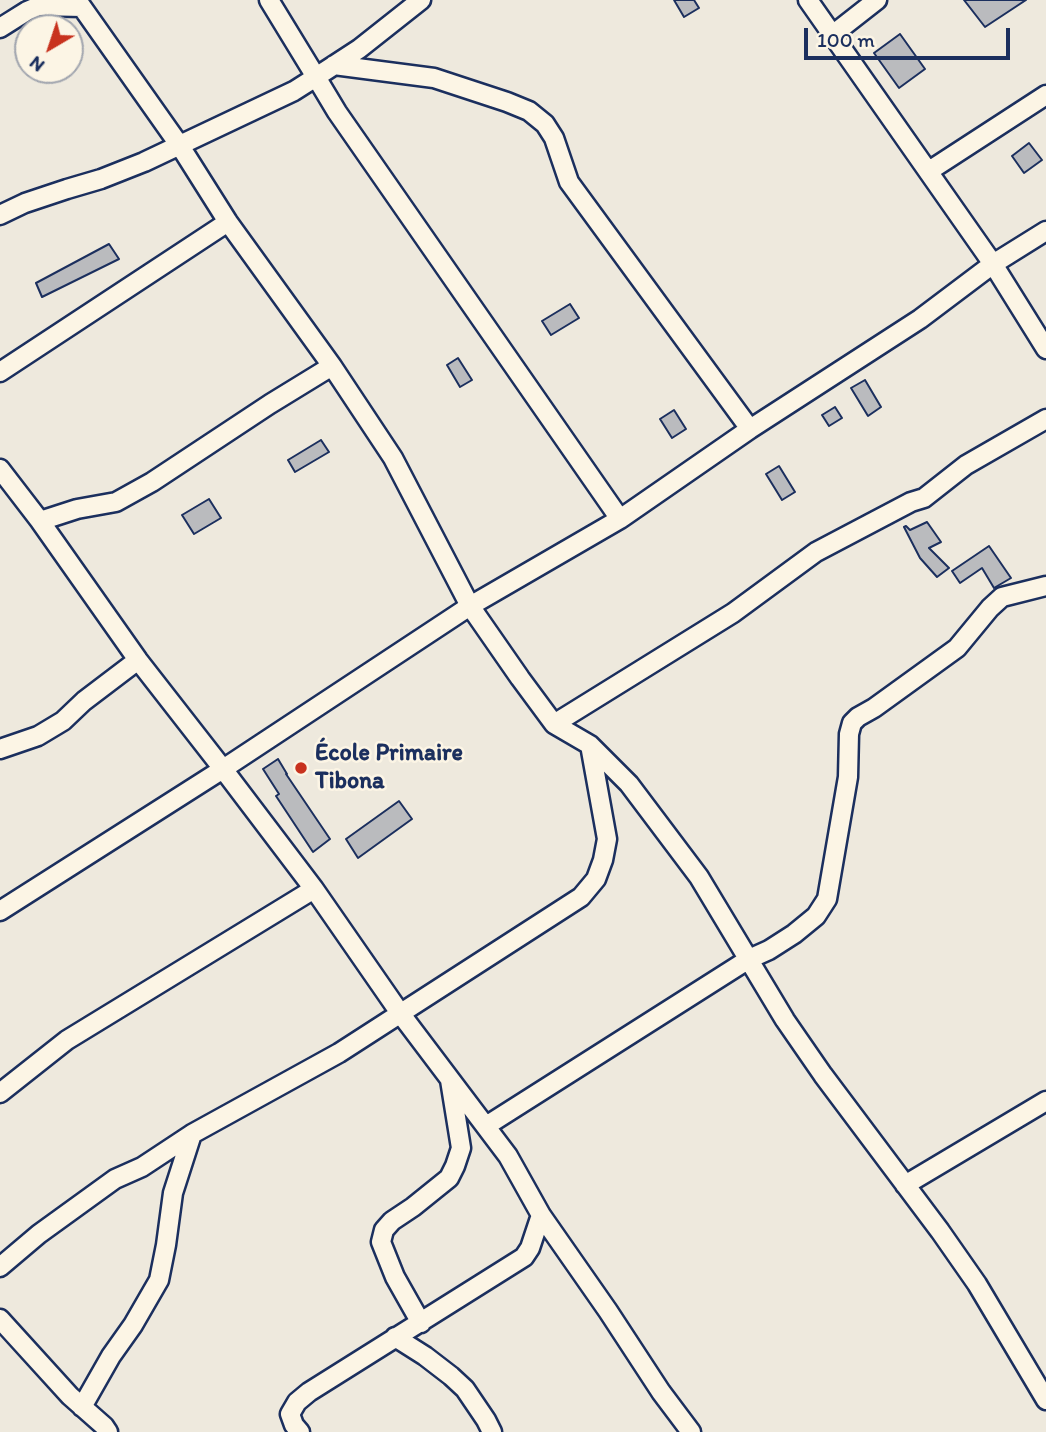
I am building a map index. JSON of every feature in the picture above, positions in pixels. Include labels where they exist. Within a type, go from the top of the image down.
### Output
[{"type":"street","points":[[269,0],[337,112],[620,519]]},
{"type":"street","points":[[0,215],[67,188],[102,179],[180,146],[294,91],[359,49],[421,0]]},
{"type":"street","points":[[808,0],[993,264],[1046,349]]},
{"type":"street","points":[[831,36],[877,0]]},
{"type":"street","points":[[0,28],[27,10],[39,6],[79,4],[180,146],[228,222],[332,366],[393,458],[470,606],[554,724],[590,745],[629,784],[699,877],[785,1020],[977,1284],[1046,1400]]},
{"type":"street","points":[[334,65],[434,78],[529,111],[545,124],[554,138],[569,182],[750,429]]},
{"type":"street","points":[[929,171],[1046,95]]},
{"type":"street","points":[[0,372],[228,222]]},
{"type":"street","points":[[0,911],[223,769],[470,606],[620,519],[750,429],[920,319],[993,264],[1046,231]]},
{"type":"street","points":[[40,521],[77,509],[116,502],[152,482],[332,366]]},
{"type":"street","points":[[554,724],[733,614],[816,552],[911,502],[924,498],[966,465],[1046,419]]},
{"type":"street","points":[[0,469],[138,660],[314,889],[400,1013],[508,1156],[541,1215],[691,1432]]},
{"type":"street","points":[[486,1126],[749,958],[769,950],[816,916],[827,899],[848,777],[849,734],[852,723],[957,648],[1002,597],[1046,586]]},
{"type":"street","points":[[0,749],[37,736],[63,721],[84,701],[138,660]]},
{"type":"street","points":[[0,1267],[39,1234],[115,1179],[142,1167],[192,1134],[339,1052],[581,897],[596,879],[607,839],[590,745]]},
{"type":"street","points":[[0,1093],[67,1040],[314,889]]},
{"type":"street","points":[[421,1323],[395,1277],[381,1242],[384,1230],[392,1221],[449,1178],[455,1166],[461,1148],[449,1077]]},
{"type":"street","points":[[905,1185],[1046,1101]]},
{"type":"street","points":[[82,1407],[159,1280],[173,1192],[192,1134]]},
{"type":"street","points":[[300,1432],[289,1414],[297,1402],[524,1257],[530,1248],[541,1215]]},
{"type":"street","points":[[0,1320],[70,1396],[108,1432]]},
{"type":"street","points":[[395,1337],[425,1356],[466,1389],[492,1432]]},
{"type":"building","points":[[674,0],[694,0],[699,8],[684,17]]},
{"type":"building","points":[[964,0],[1026,0],[985,27]]},
{"type":"building","points":[[900,34],[925,69],[899,88],[874,53]]},
{"type":"building","points":[[1029,143],[1042,160],[1024,173],[1012,156]]},
{"type":"building","points":[[109,244],[119,259],[42,297],[36,283]]},
{"type":"building","points":[[570,304],[579,318],[551,335],[542,321]]},
{"type":"building","points":[[458,358],[472,380],[460,387],[447,365]]},
{"type":"building","points":[[865,380],[881,407],[868,416],[851,388]]},
{"type":"building","points":[[835,407],[842,418],[829,426],[822,415]]},
{"type":"building","points":[[674,410],[686,429],[672,438],[660,419]]},
{"type":"building","points":[[321,440],[329,452],[295,472],[288,460]]},
{"type":"building","points":[[779,466],[795,492],[782,500],[766,474]]},
{"type":"building","points":[[209,499],[221,518],[194,534],[182,515]]},
{"type":"building","points":[[927,522],[941,542],[929,548],[949,568],[937,577],[920,558],[904,527],[910,530]]},
{"type":"building","points":[[989,546],[1011,578],[994,588],[982,568],[960,583],[952,571]]},
{"type":"building","points":[[278,759],[330,839],[313,852],[276,796],[279,794],[263,769]]},
{"type":"building","points":[[399,801],[412,819],[358,858],[346,839]]},
{"type":"place","name":"École Primaire Tibona","points":[[301,768]]}]
